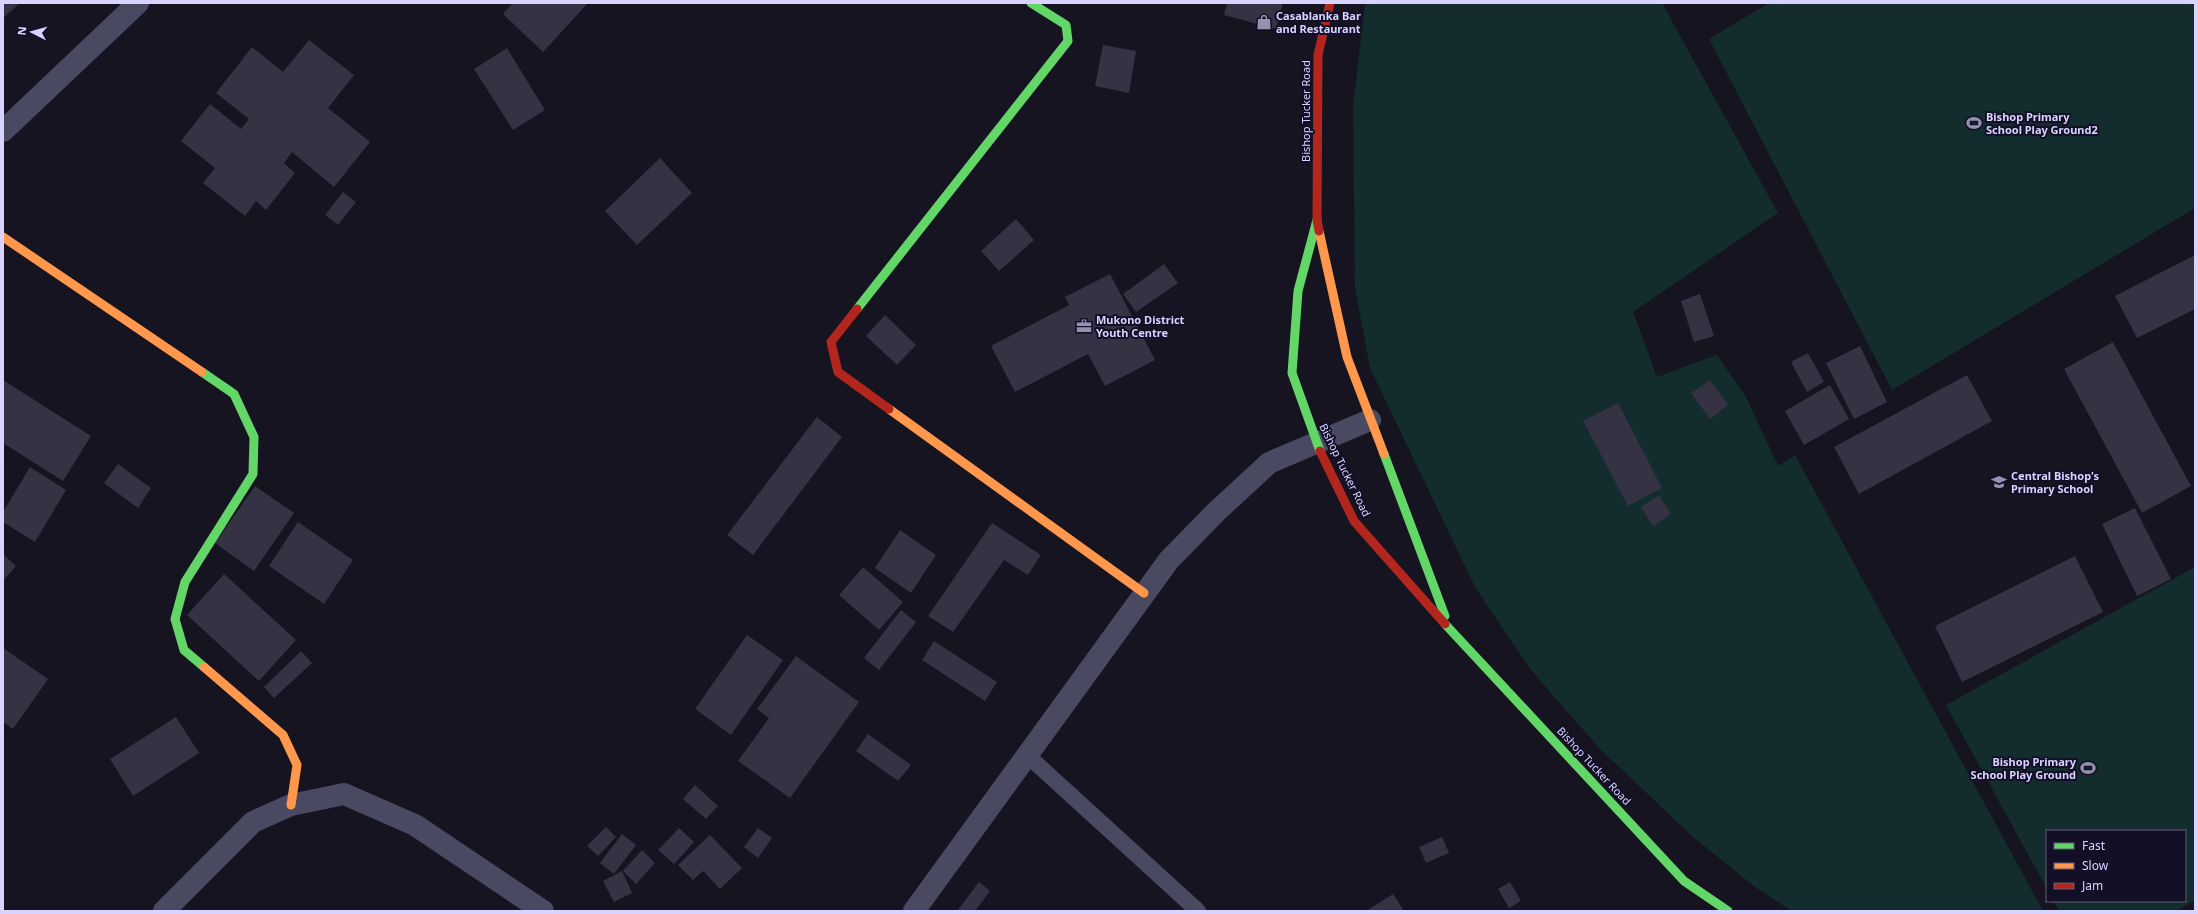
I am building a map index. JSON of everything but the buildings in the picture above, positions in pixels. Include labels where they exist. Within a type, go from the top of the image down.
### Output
[{"type":"street","points":[[3,131],[138,3]]},
{"type":"street","points":[[1031,3],[1066,25],[1068,41],[831,342],[838,372],[1144,593]]},
{"type":"street","name":"Bishop Tucker Road","points":[[1330,3],[1318,55],[1317,220],[1347,357],[1450,630]]},
{"type":"street","name":"Bishop Tucker Road","points":[[1317,220],[1298,291],[1292,373],[1316,442],[1354,521],[1450,630],[1684,881],[1728,911]]},
{"type":"street","points":[[3,237],[234,394],[254,437],[253,474],[185,582],[175,619],[184,650],[283,735],[297,765],[291,805]]},
{"type":"street","points":[[914,911],[1169,560],[1217,511],[1268,463],[1370,420]]},
{"type":"street","points":[[164,911],[253,822],[291,805],[344,794],[415,825],[543,911]]},
{"type":"lane","points":[[1027,755],[1198,911]]},
{"type":"green space","points":[[1365,3],[1662,3],[1778,213],[1633,312],[1657,377],[1717,355],[1746,397],[1778,466],[1795,455],[2043,911],[1792,911],[1755,887],[1693,837],[1600,749],[1530,669],[1475,587],[1370,368],[1355,288],[1353,108]]},
{"type":"green space","name":"Bishop Primary School Play Ground2","points":[[1769,3],[2195,3],[2195,208],[1892,390],[1709,39]]},
{"type":"green space","name":"Bishop Primary School Play Ground","points":[[2195,567],[2195,900],[2176,911],[2059,911],[2054,902],[2186,902],[2186,830],[2046,830],[2046,887],[1946,705]]},
{"type":"traffic: fast","points":[[857,309],[1068,41],[1066,25],[1031,3]]},
{"type":"traffic: fast","points":[[1317,220],[1298,291],[1292,373],[1320,451]]},
{"type":"traffic: fast","points":[[202,372],[234,394],[254,437],[253,474],[185,582],[175,619],[184,650],[204,667]]},
{"type":"traffic: fast","points":[[1384,454],[1445,616]]},
{"type":"traffic: fast","points":[[1445,624],[1684,881],[1728,911]]},
{"type":"traffic: slow","points":[[1319,231],[1347,357],[1384,454]]},
{"type":"traffic: slow","points":[[3,237],[202,372]]},
{"type":"traffic: slow","points":[[889,409],[1144,593]]},
{"type":"traffic: slow","points":[[204,667],[283,735],[297,765],[291,805]]},
{"type":"traffic: jam","points":[[1319,231],[1317,220],[1318,55],[1330,3]]},
{"type":"traffic: jam","points":[[857,309],[831,342],[838,372],[889,409]]},
{"type":"traffic: jam","points":[[1320,451],[1354,521],[1445,624]]},
{"type":"place","name":"Casablanka Bar and Restaurant","points":[[1264,22]]},
{"type":"place","name":"Bishop Primary School Play Ground2","points":[[1974,123]]},
{"type":"place","name":"Mukono District Youth Centre","points":[[1084,326]]},
{"type":"place","name":"Central Bishop's Primary School","points":[[1999,482]]},
{"type":"place","name":"Bishop Primary School Play Ground","points":[[2088,768]]}]
